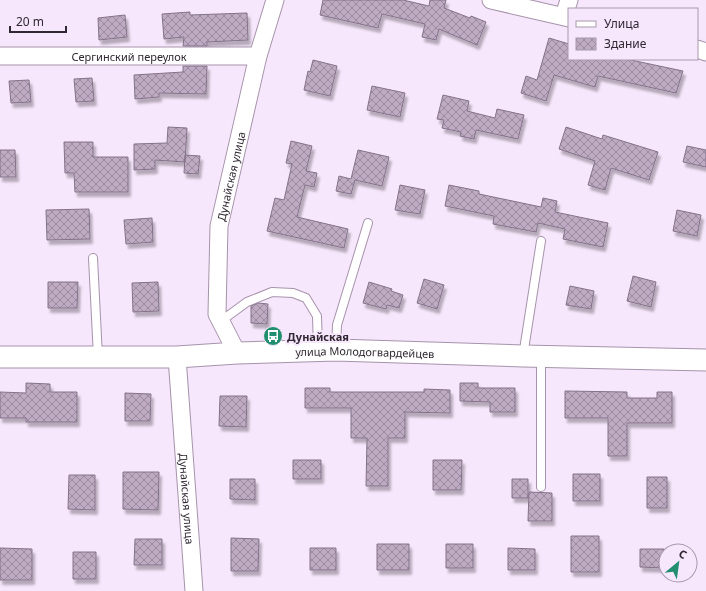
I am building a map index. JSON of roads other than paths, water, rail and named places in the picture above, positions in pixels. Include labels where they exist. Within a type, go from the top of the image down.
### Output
[{"type":"street","name":"Дунайская улица","points":[[237,353],[218,314],[219,226],[258,56],[275,0]]},
{"type":"street","points":[[491,0],[567,17],[568,0]]},
{"type":"street","name":"Сергинский переулок","points":[[0,56],[258,56]]},
{"type":"street","name":"улица Молодогвардейцев","points":[[0,357],[177,357],[327,350],[706,360]]},
{"type":"street","name":"Дунайская улица","points":[[177,357],[194,591]]},
{"type":"lane","points":[[327,350],[337,325],[368,223]]},
{"type":"lane","points":[[541,241],[532,356],[542,488]]},
{"type":"lane","points":[[93,258],[98,357]]},
{"type":"lane","points":[[221,321],[247,302],[272,292],[293,293],[306,298],[317,316],[327,350]]},
{"type":"place","name":"Дунайская","points":[[273,336]]}]
